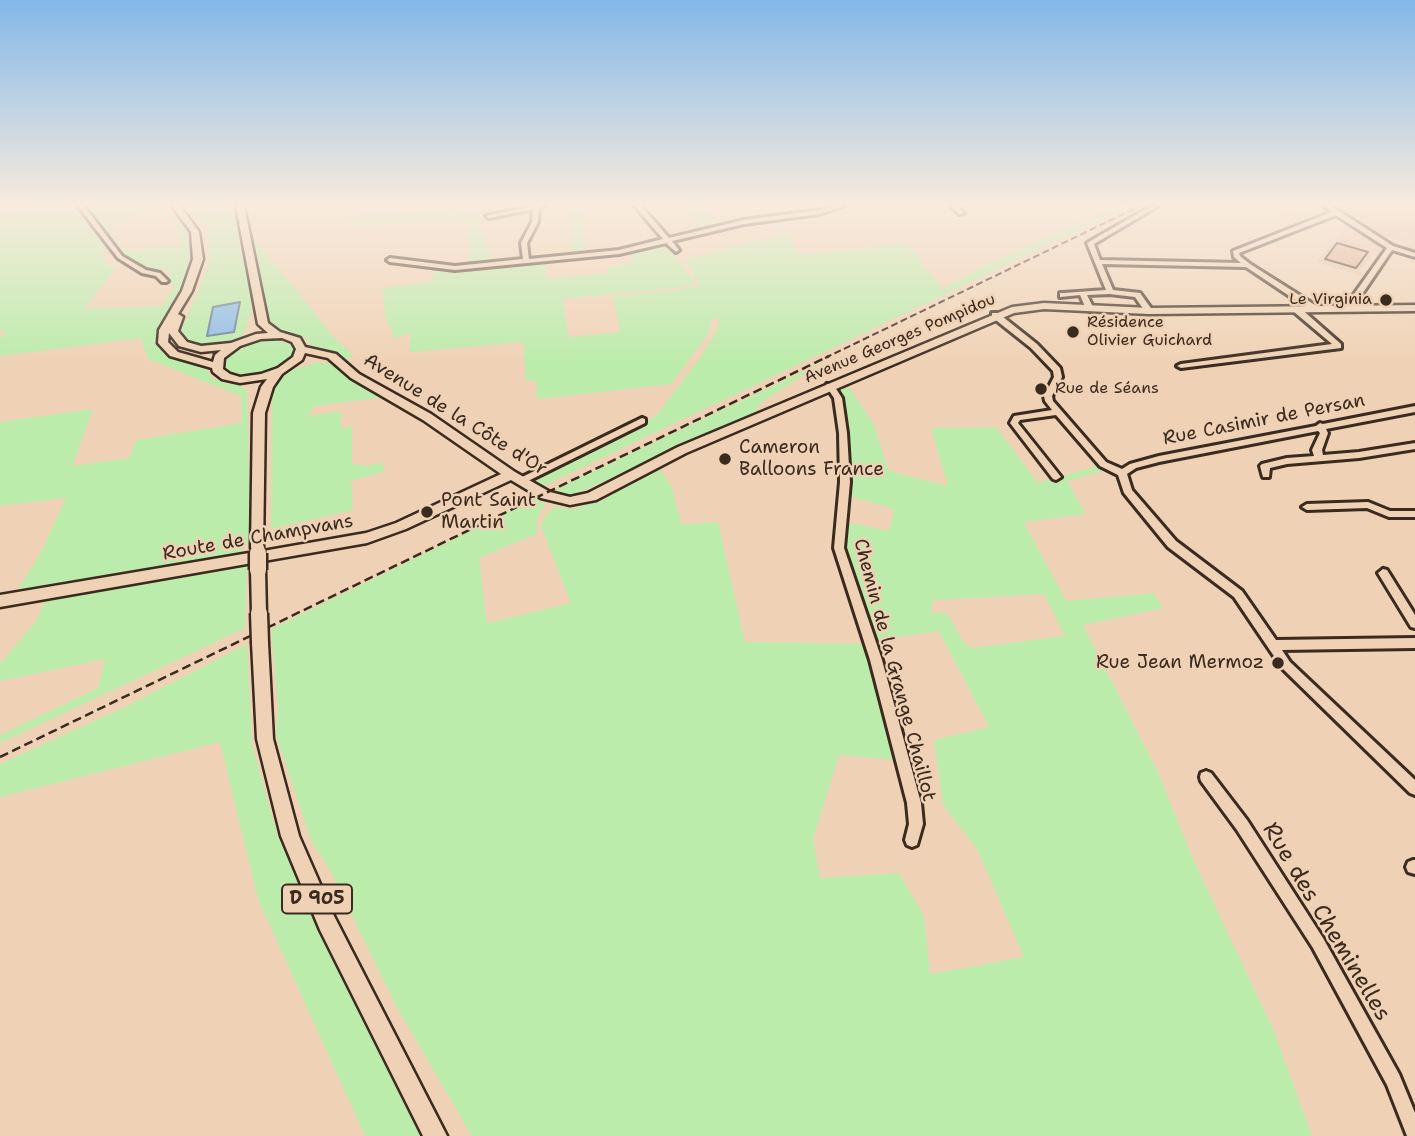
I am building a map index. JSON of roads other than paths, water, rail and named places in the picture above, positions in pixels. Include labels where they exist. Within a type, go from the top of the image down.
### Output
[{"type":"main road","points":[[197,259],[173,331],[178,341],[201,349],[277,335]]},
{"type":"main road","points":[[250,259],[264,327],[277,335]]},
{"type":"main road","points":[[216,366],[219,357],[251,331],[258,301]]},
{"type":"main road","points":[[181,303],[164,330],[162,338],[166,347],[184,358],[216,366],[226,377],[240,380],[277,373],[291,365],[302,349]]},
{"type":"main road","name":"Avenue Georges Pompidou","points":[[546,495],[570,501],[591,497],[669,456],[830,386],[995,315],[1028,307],[1149,311],[1415,309]]},
{"type":"main road","name":"Avenue de la Côte d'Or","points":[[277,335],[296,340],[302,349],[332,356],[344,367]]},
{"type":"main road","name":"Avenue de la Côte d'Or","points":[[291,365],[323,359],[344,367],[427,417],[516,478],[546,495]]},
{"type":"main road","name":"D 905","points":[[277,373],[267,387],[259,413],[258,570],[265,739],[290,836],[327,923],[435,1136]]},
{"type":"main road","name":"D 905","points":[[240,380],[252,390],[259,413]]},
{"type":"main road","name":"Route de Champvans","points":[[0,601],[367,538],[516,478]]},
{"type":"street","points":[[123,259],[144,272],[158,274],[164,281]]},
{"type":"street","points":[[390,260],[455,268],[537,259]]},
{"type":"street","points":[[1096,259],[1110,292]]},
{"type":"street","points":[[1240,259],[1315,309]]},
{"type":"street","points":[[1353,309],[1350,304],[1383,259]]},
{"type":"street","points":[[1097,262],[1248,265]]},
{"type":"street","points":[[1063,295],[1110,292],[1137,295],[1149,311]]},
{"type":"street","points":[[1083,293],[1090,309]]},
{"type":"street","points":[[1356,297],[1368,309]]},
{"type":"street","points":[[1181,366],[1338,346],[1296,309]]},
{"type":"street","points":[[995,315],[1034,345],[1057,370],[1059,375],[1048,396],[1103,464],[1122,472],[1124,486],[1151,521],[1183,554],[1238,594],[1286,665],[1415,789]]},
{"type":"street","name":"Chemin de la Grange Chaillot","points":[[830,386],[838,398],[843,433],[845,482],[839,548],[876,660],[914,803],[916,824],[912,839]]},
{"type":"street","name":"Rue Casimir de Persan","points":[[1122,472],[1143,463],[1415,409]]},
{"type":"street","points":[[1056,477],[1014,423],[1017,418],[1059,412]]},
{"type":"street","points":[[516,478],[642,421]]},
{"type":"street","points":[[1319,457],[1317,450],[1324,433],[1320,426]]},
{"type":"street","points":[[1266,475],[1265,466],[1415,446]]},
{"type":"street","points":[[1307,507],[1368,505],[1389,514],[1415,514]]},
{"type":"street","points":[[1384,573],[1415,624]]},
{"type":"street","points":[[1274,645],[1415,643]]},
{"type":"street","name":"Rue des Cheminelles","points":[[1206,778],[1242,825],[1318,943],[1393,1080],[1415,1134]]},
{"type":"water","points":[[240,302],[234,332],[207,336],[213,307]]},
{"type":"railway","points":[[825,358],[1030,259]]},
{"type":"railway","points":[[0,757],[829,356]]},
{"type":"place","name":"Le Virginia","points":[[1386,300]]},
{"type":"place","name":"Résidence Olivier Guichard","points":[[1073,332]]},
{"type":"place","name":"Rue de Séans","points":[[1041,389]]},
{"type":"place","name":"Cameron Balloons France","points":[[725,459]]},
{"type":"place","name":"Pont Saint Martin","points":[[427,512]]},
{"type":"place","name":"Rue Jean Mermoz","points":[[1278,663]]}]
